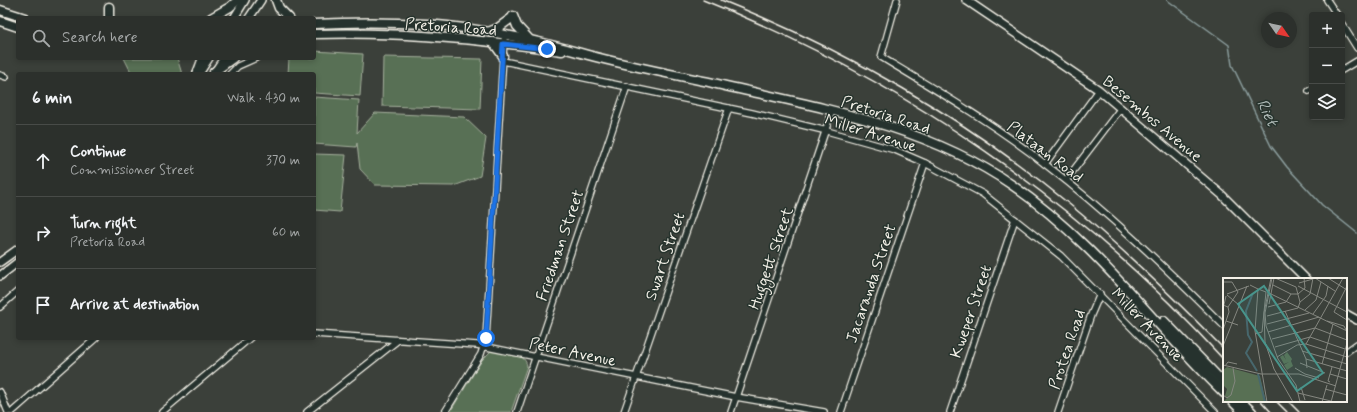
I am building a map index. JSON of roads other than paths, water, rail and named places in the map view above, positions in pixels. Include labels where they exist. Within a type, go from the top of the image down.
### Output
[{"type":"main road","points":[[214,16],[230,8],[238,0]]},
{"type":"main road","points":[[276,0],[279,8],[287,16]]},
{"type":"main road","points":[[109,7],[109,16]]},
{"type":"main road","points":[[0,10],[19,16]]},
{"type":"main road","points":[[488,32],[498,28],[513,17],[517,26],[529,39]]},
{"type":"main road","points":[[0,21],[16,26]]},
{"type":"main road","name":"Pretoria Road","points":[[316,24],[427,24],[529,39],[584,54],[832,111],[874,122],[921,139],[964,157],[1004,180],[1039,205],[1063,225],[1134,294],[1174,341],[1223,392]]},
{"type":"main road","name":"Pretoria Road","points":[[316,34],[348,33],[493,42],[584,54]]},
{"type":"main road","points":[[493,42],[503,59]]},
{"type":"main road","points":[[199,72],[202,60]]},
{"type":"main road","points":[[214,72],[230,60]]},
{"type":"main road","name":"Pretoria Road","points":[[1134,294],[1142,299],[1223,382]]},
{"type":"main road","points":[[1236,404],[1248,412]]},
{"type":"street","points":[[235,16],[245,0]]},
{"type":"street","points":[[250,16],[261,0]]},
{"type":"street","name":"Plataan Road","points":[[897,0],[880,57],[961,106],[1066,180],[1150,253],[1223,325]]},
{"type":"street","name":"Besembos Avenue","points":[[966,0],[1100,90],[1222,195],[1305,278]]},
{"type":"street","points":[[1329,0],[1335,12]]},
{"type":"street","points":[[1345,29],[1357,48]]},
{"type":"street","points":[[445,412],[484,346],[487,330],[503,44],[505,35]]},
{"type":"street","name":"Miller Avenue","points":[[503,59],[827,131],[895,150],[925,163],[983,194],[1061,256],[1215,412]]},
{"type":"street","points":[[199,72],[208,60]]},
{"type":"street","points":[[214,72],[223,60]]},
{"type":"street","points":[[232,72],[238,66],[252,60]]},
{"type":"street","points":[[1345,68],[1357,61]]},
{"type":"street","points":[[0,75],[6,77]]},
{"type":"street","name":"Friedman Street","points":[[517,412],[627,86]]},
{"type":"street","points":[[1045,164],[1100,90]]},
{"type":"street","name":"Swart Street","points":[[624,412],[729,108]]},
{"type":"street","points":[[1066,180],[1121,108]]},
{"type":"street","name":"Huggett Street","points":[[731,412],[827,131],[832,111]]},
{"type":"street","name":"Jacaranda Street","points":[[841,412],[925,163]]},
{"type":"street","name":"Kweper Street","points":[[950,412],[1015,219]]},
{"type":"street","points":[[0,262],[16,250]]},
{"type":"street","points":[[0,276],[16,264]]},
{"type":"street","points":[[0,307],[16,293]]},
{"type":"street","name":"Protea Road","points":[[1058,412],[1091,315],[1100,294]]},
{"type":"street","points":[[1347,314],[1356,319]]},
{"type":"street","name":"Peter Avenue","points":[[316,334],[484,346],[736,398],[824,412]]},
{"type":"street","points":[[12,412],[94,340]]},
{"type":"street","points":[[162,412],[248,340]]},
{"type":"street","points":[[307,412],[398,340]]},
{"type":"street","points":[[1347,351],[1357,344]]},
{"type":"street","points":[[0,392],[8,412]]},
{"type":"waterway","name":"Riet","points":[[1167,0],[1229,45],[1232,65],[1271,146],[1287,167],[1322,205],[1357,233]]},
{"type":"railway","points":[[703,0],[777,32],[848,67],[917,107],[984,150],[1048,197],[1110,248],[1168,302],[1223,359]]},
{"type":"railway","points":[[721,0],[813,40],[858,63],[945,114],[988,142],[1029,172],[1109,238],[1167,292],[1223,348]]},
{"type":"railway","points":[[1262,402],[1271,412]]},
{"type":"railway","points":[[1277,402],[1287,412]]},
{"type":"railway","points":[[1289,402],[1299,412]]}]
